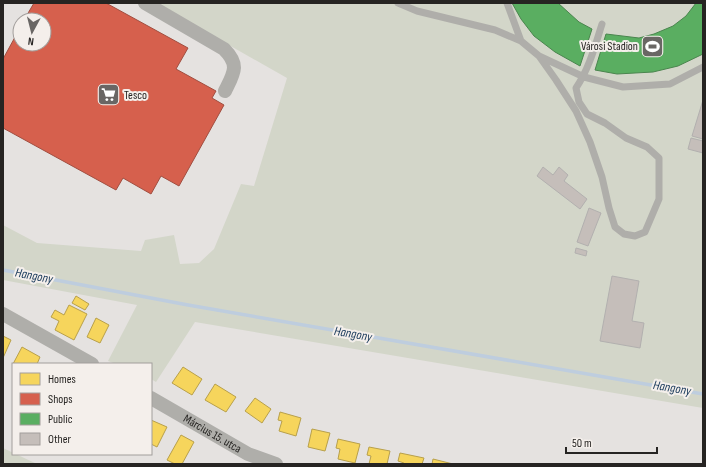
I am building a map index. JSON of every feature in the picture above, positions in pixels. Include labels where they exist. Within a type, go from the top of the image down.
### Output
[{"type":"street","points":[[145,3],[224,49],[229,54],[234,63],[234,72],[225,92]]},
{"type":"street","points":[[3,314],[90,363]]},
{"type":"street","name":"Március 15. utca","points":[[152,399],[245,459],[276,464]]},
{"type":"lane","points":[[398,3],[417,11],[495,30],[521,41],[538,56],[556,80],[576,112],[590,142],[602,177],[615,227],[624,234],[635,236],[645,232],[659,199],[659,158],[647,147],[626,138],[605,123],[587,114],[580,102],[576,88],[584,77],[594,53],[602,24]]},
{"type":"lane","points":[[507,3],[521,41]]},
{"type":"lane","points":[[538,56],[584,77],[623,87],[670,84],[703,67]]},
{"type":"shaded area","points":[[155,3],[703,3],[703,408],[195,322],[156,382],[152,380],[152,363],[113,363],[108,361],[137,305],[3,280],[3,225],[37,243],[141,251],[145,240],[174,235],[180,264],[199,263],[214,249],[241,184],[254,186],[287,78]]},
{"type":"shaded area","points":[[3,448],[12,452],[12,455],[18,455],[37,464],[3,464]]},
{"type":"building: Homes","points":[[76,296],[89,304],[85,310],[72,303]]},
{"type":"building: Homes","points":[[69,305],[87,314],[74,340],[55,330],[59,321],[51,317],[55,310],[64,315]]},
{"type":"building: Homes","points":[[96,318],[109,325],[100,343],[87,337]]},
{"type":"building: Homes","points":[[3,336],[11,340],[3,358]]},
{"type":"building: Homes","points":[[22,347],[40,357],[37,363],[14,363]]},
{"type":"building: Homes","points":[[183,367],[202,379],[192,395],[172,383]]},
{"type":"building: Homes","points":[[215,384],[236,397],[226,412],[205,400]]},
{"type":"building: Homes","points":[[255,398],[271,409],[262,423],[245,411]]},
{"type":"building: Homes","points":[[280,412],[301,418],[296,436],[279,431],[282,421],[278,420]]},
{"type":"building: Homes","points":[[152,420],[167,427],[157,447],[152,444]]},
{"type":"building: Homes","points":[[312,429],[330,433],[325,451],[308,447]]},
{"type":"building: Homes","points":[[181,435],[194,442],[182,464],[175,464],[167,460]]},
{"type":"building: Homes","points":[[338,439],[360,444],[355,463],[338,459],[340,449],[336,448]]},
{"type":"building: Homes","points":[[369,447],[390,451],[387,464],[369,464],[371,456],[367,455]]},
{"type":"building: Homes","points":[[400,453],[424,458],[422,464],[404,464],[398,461]]},
{"type":"building: Homes","points":[[433,459],[453,464],[432,464]]},
{"type":"building: Shops","name":"Tesco","points":[[34,3],[106,3],[188,48],[176,69],[216,91],[212,98],[224,105],[179,186],[161,176],[151,194],[123,178],[116,190],[3,128],[3,59],[12,43],[12,52],[52,52],[52,12],[29,12]]},
{"type":"building: Public","name":"Városi Stadion","points":[[512,3],[558,3],[579,22],[592,29],[580,66],[555,52],[534,36],[521,19]]},
{"type":"building: Public","name":"Városi Stadion","points":[[696,3],[703,3],[703,54],[678,66],[653,72],[617,74],[595,70],[606,34],[639,38],[654,34],[673,26],[686,16]]},
{"type":"building: Other","points":[[703,100],[703,139],[692,136]]},
{"type":"building: Other","points":[[691,138],[703,141],[703,153],[688,149]]},
{"type":"building: Other","points":[[543,167],[553,175],[559,167],[568,175],[564,181],[587,199],[580,209],[537,176]]},
{"type":"building: Other","points":[[589,208],[601,213],[588,246],[577,242]]},
{"type":"building: Other","points":[[576,248],[587,251],[586,256],[575,253]]},
{"type":"building: Other","points":[[612,276],[639,281],[632,321],[644,323],[640,348],[600,341]]},
{"type":"waterway","name":"Hangony","points":[[3,270],[188,305],[703,394]]},
{"type":"place","name":"Városi Stadion","points":[[653,46]]},
{"type":"place","name":"Tesco","points":[[108,95]]}]
